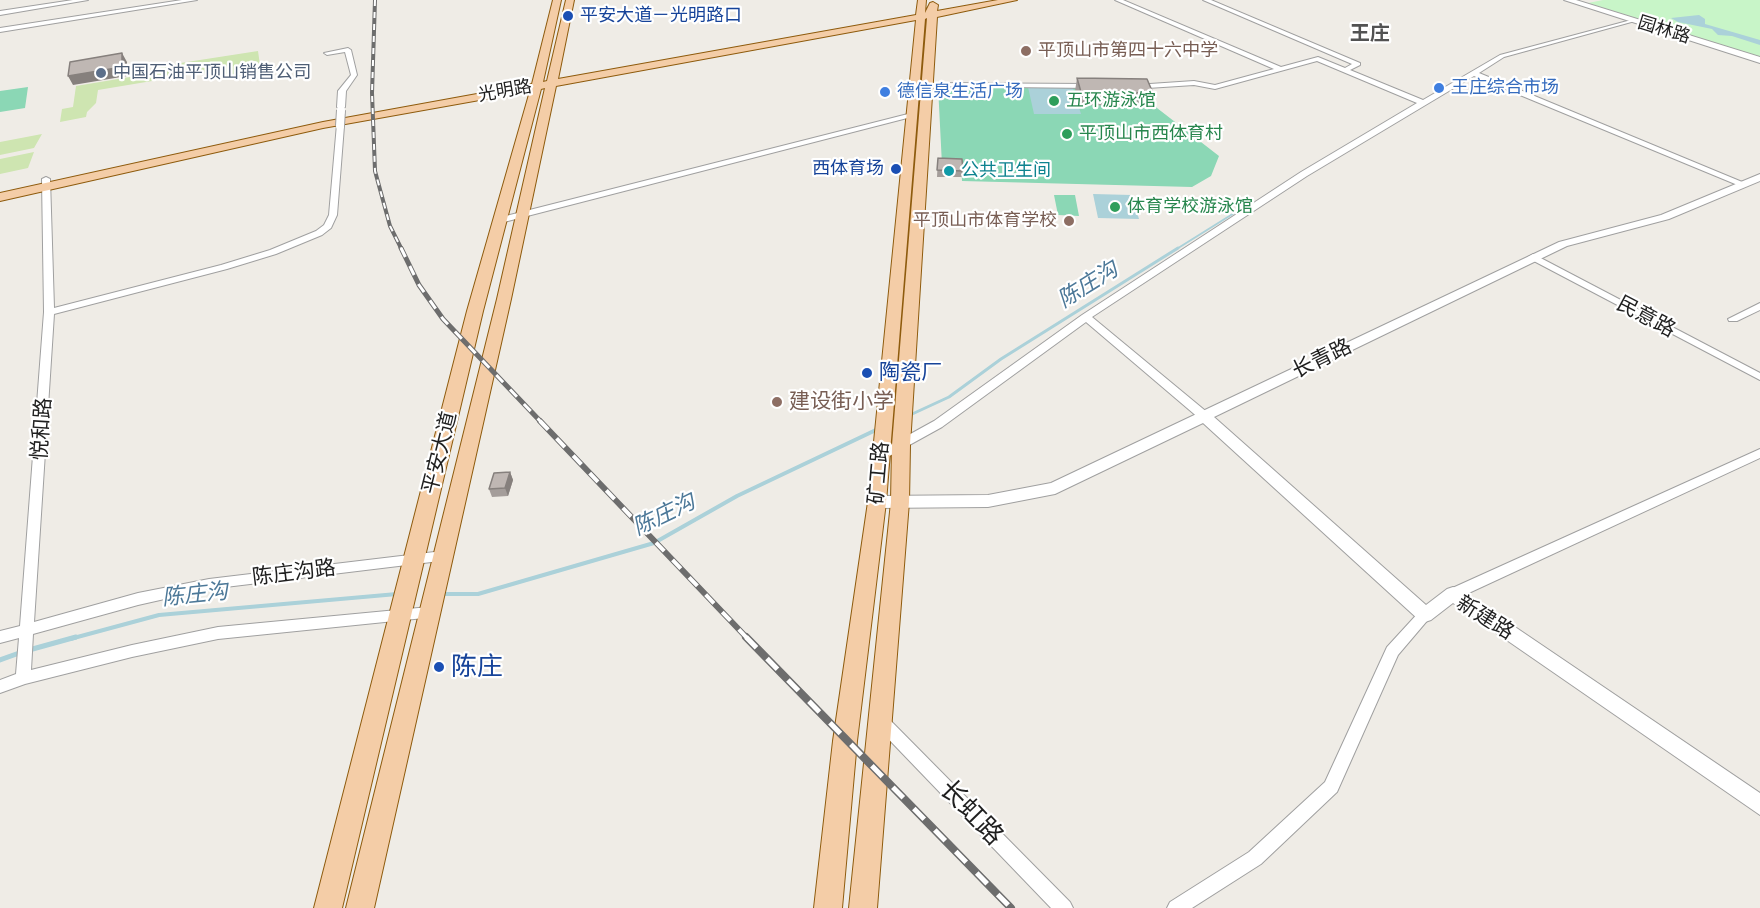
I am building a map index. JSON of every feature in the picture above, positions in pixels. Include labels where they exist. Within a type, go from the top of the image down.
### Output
[{"type":"main road","name":"平安大道","points":[[360,908],[501,310],[546,80],[557,0]]},
{"type":"main road","name":"平安大道","points":[[327,908],[403,609],[475,311],[570,0]]},
{"type":"main road","name":"光明路","points":[[0,189],[46,182],[546,80],[985,0]]},
{"type":"main road","name":"光明路","points":[[927,9],[1013,0]]},
{"type":"main road","name":"矿工路","points":[[828,908],[845,741],[877,502],[904,402],[929,85],[927,9]]},
{"type":"main road","name":"矿工路","points":[[863,908],[900,502],[885,411],[911,116],[927,9]]},
{"type":"main road","name":"光明路","points":[[0,196],[46,182]]},
{"type":"street","points":[[0,13],[85,0]]},
{"type":"street","points":[[0,30],[115,9],[194,0]]},
{"type":"street","points":[[1118,0],[1280,69]]},
{"type":"street","points":[[1206,0],[1358,64],[1346,70]]},
{"type":"street","name":"园林路","points":[[1568,0],[1760,60]]},
{"type":"street","points":[[891,445],[938,424],[1086,317],[1304,174],[1473,73],[1508,53],[1633,20]]},
{"type":"street","points":[[49,312],[224,267],[273,252],[319,233],[328,226],[333,215],[342,91],[354,75],[348,50],[327,53]]},
{"type":"street","points":[[1127,87],[1194,83],[1215,87],[1318,59],[1423,103]]},
{"type":"street","points":[[1473,73],[1743,184]]},
{"type":"street","points":[[929,85],[1104,87]]},
{"type":"street","points":[[501,220],[911,116]]},
{"type":"street","name":"长青路","points":[[877,502],[988,501],[1055,488],[1533,257],[1579,238],[1665,218],[1760,177]]},
{"type":"street","name":"悦和路","points":[[24,672],[49,312],[46,182]]},
{"type":"street","name":"民意路","points":[[1533,257],[1760,377]]},
{"type":"street","points":[[1733,319],[1760,306]]},
{"type":"street","points":[[1086,317],[1204,416]]},
{"type":"street","name":"新建路","points":[[1204,416],[1425,615],[1453,594],[1760,805]]},
{"type":"street","points":[[1453,594],[1760,453]]},
{"type":"street","name":"陈庄沟路","points":[[0,638],[209,584],[441,561]]},
{"type":"street","points":[[0,687],[24,672],[218,633],[430,606]]},
{"type":"street","points":[[1176,908],[1255,858],[1331,788],[1392,651],[1425,615]]},
{"type":"street","name":"长虹路","points":[[879,719],[1064,908]]},
{"type":"green space","points":[[1603,0],[1760,0],[1760,57],[1588,3]]},
{"type":"green space","points":[[258,51],[261,72],[218,79],[218,74],[200,73],[98,90],[96,103],[87,112],[86,117],[60,122],[62,109],[73,107],[76,86],[160,72],[161,66]]},
{"type":"green space","name":"平顶山市西体育村","points":[[938,86],[1147,88],[1157,108],[1219,156],[1211,176],[1192,187],[962,181],[961,165],[942,165]]},
{"type":"green space","points":[[28,87],[25,108],[0,112],[0,91]]},
{"type":"green space","points":[[42,134],[34,148],[0,155],[0,142]]},
{"type":"green space","points":[[34,152],[28,168],[0,174],[0,159]]},
{"type":"green space","points":[[1054,195],[1075,195],[1079,216],[1058,215]]},
{"type":"water","points":[[1699,15],[1705,19],[1705,24],[1760,40],[1760,45],[1732,36],[1718,35],[1712,29],[1678,22],[1671,18]]},
{"type":"water","name":"五环游泳馆","points":[[1028,87],[1073,88],[1081,114],[1034,114]]},
{"type":"water","name":"体育学校游泳馆","points":[[1093,194],[1132,195],[1139,219],[1098,218]]},
{"type":"building","points":[[122,53],[122,67],[68,76],[70,62]]},
{"type":"building","points":[[1077,78],[1147,79],[1153,93],[1081,92]]},
{"type":"building","points":[[938,158],[962,159],[963,171],[937,170]]},
{"type":"building","points":[[510,472],[505,488],[489,489],[494,473]]},
{"type":"waterway","name":"陈庄沟","points":[[1175,250],[1239,210]]},
{"type":"waterway","name":"陈庄沟","points":[[910,415],[949,397],[1001,359],[1178,248]]},
{"type":"waterway","name":"陈庄沟","points":[[441,594],[478,594],[654,543],[737,496],[878,429]]},
{"type":"waterway","name":"陈庄沟","points":[[70,639],[159,615],[397,594]]},
{"type":"waterway","name":"陈庄沟","points":[[29,650],[76,637]]},
{"type":"waterway","name":"陈庄沟","points":[[0,660],[22,652]]},
{"type":"railway","points":[[375,0],[372,93],[375,171],[390,226],[401,248]]},
{"type":"railway","points":[[401,248],[419,285],[443,319],[542,423]]},
{"type":"railway","points":[[540,421],[748,639]]},
{"type":"railway","points":[[746,637],[1011,908]]},
{"type":"place","name":"平安大道－光明路口","points":[[568,16]]},
{"type":"place","name":"平顶山市第四十六中学","points":[[1026,51]]},
{"type":"place","name":"中国石油平顶山销售公司","points":[[101,73]]},
{"type":"place","name":"王庄综合市场","points":[[1439,88]]},
{"type":"place","name":"德信泉生活广场","points":[[885,92]]},
{"type":"place","name":"五环游泳馆","points":[[1054,101]]},
{"type":"place","name":"平顶山市西体育村","points":[[1067,134]]},
{"type":"place","name":"西体育场","points":[[896,169]]},
{"type":"place","name":"公共卫生间","points":[[949,171]]},
{"type":"place","name":"体育学校游泳馆","points":[[1115,207]]},
{"type":"place","name":"平顶山市体育学校","points":[[1069,221]]},
{"type":"place","name":"陶瓷厂","points":[[867,373]]},
{"type":"place","name":"建设街小学","points":[[777,402]]},
{"type":"place","name":"陈庄","points":[[439,667]]},
{"type":"district","name":"王庄","points":[[1370,34]]}]
